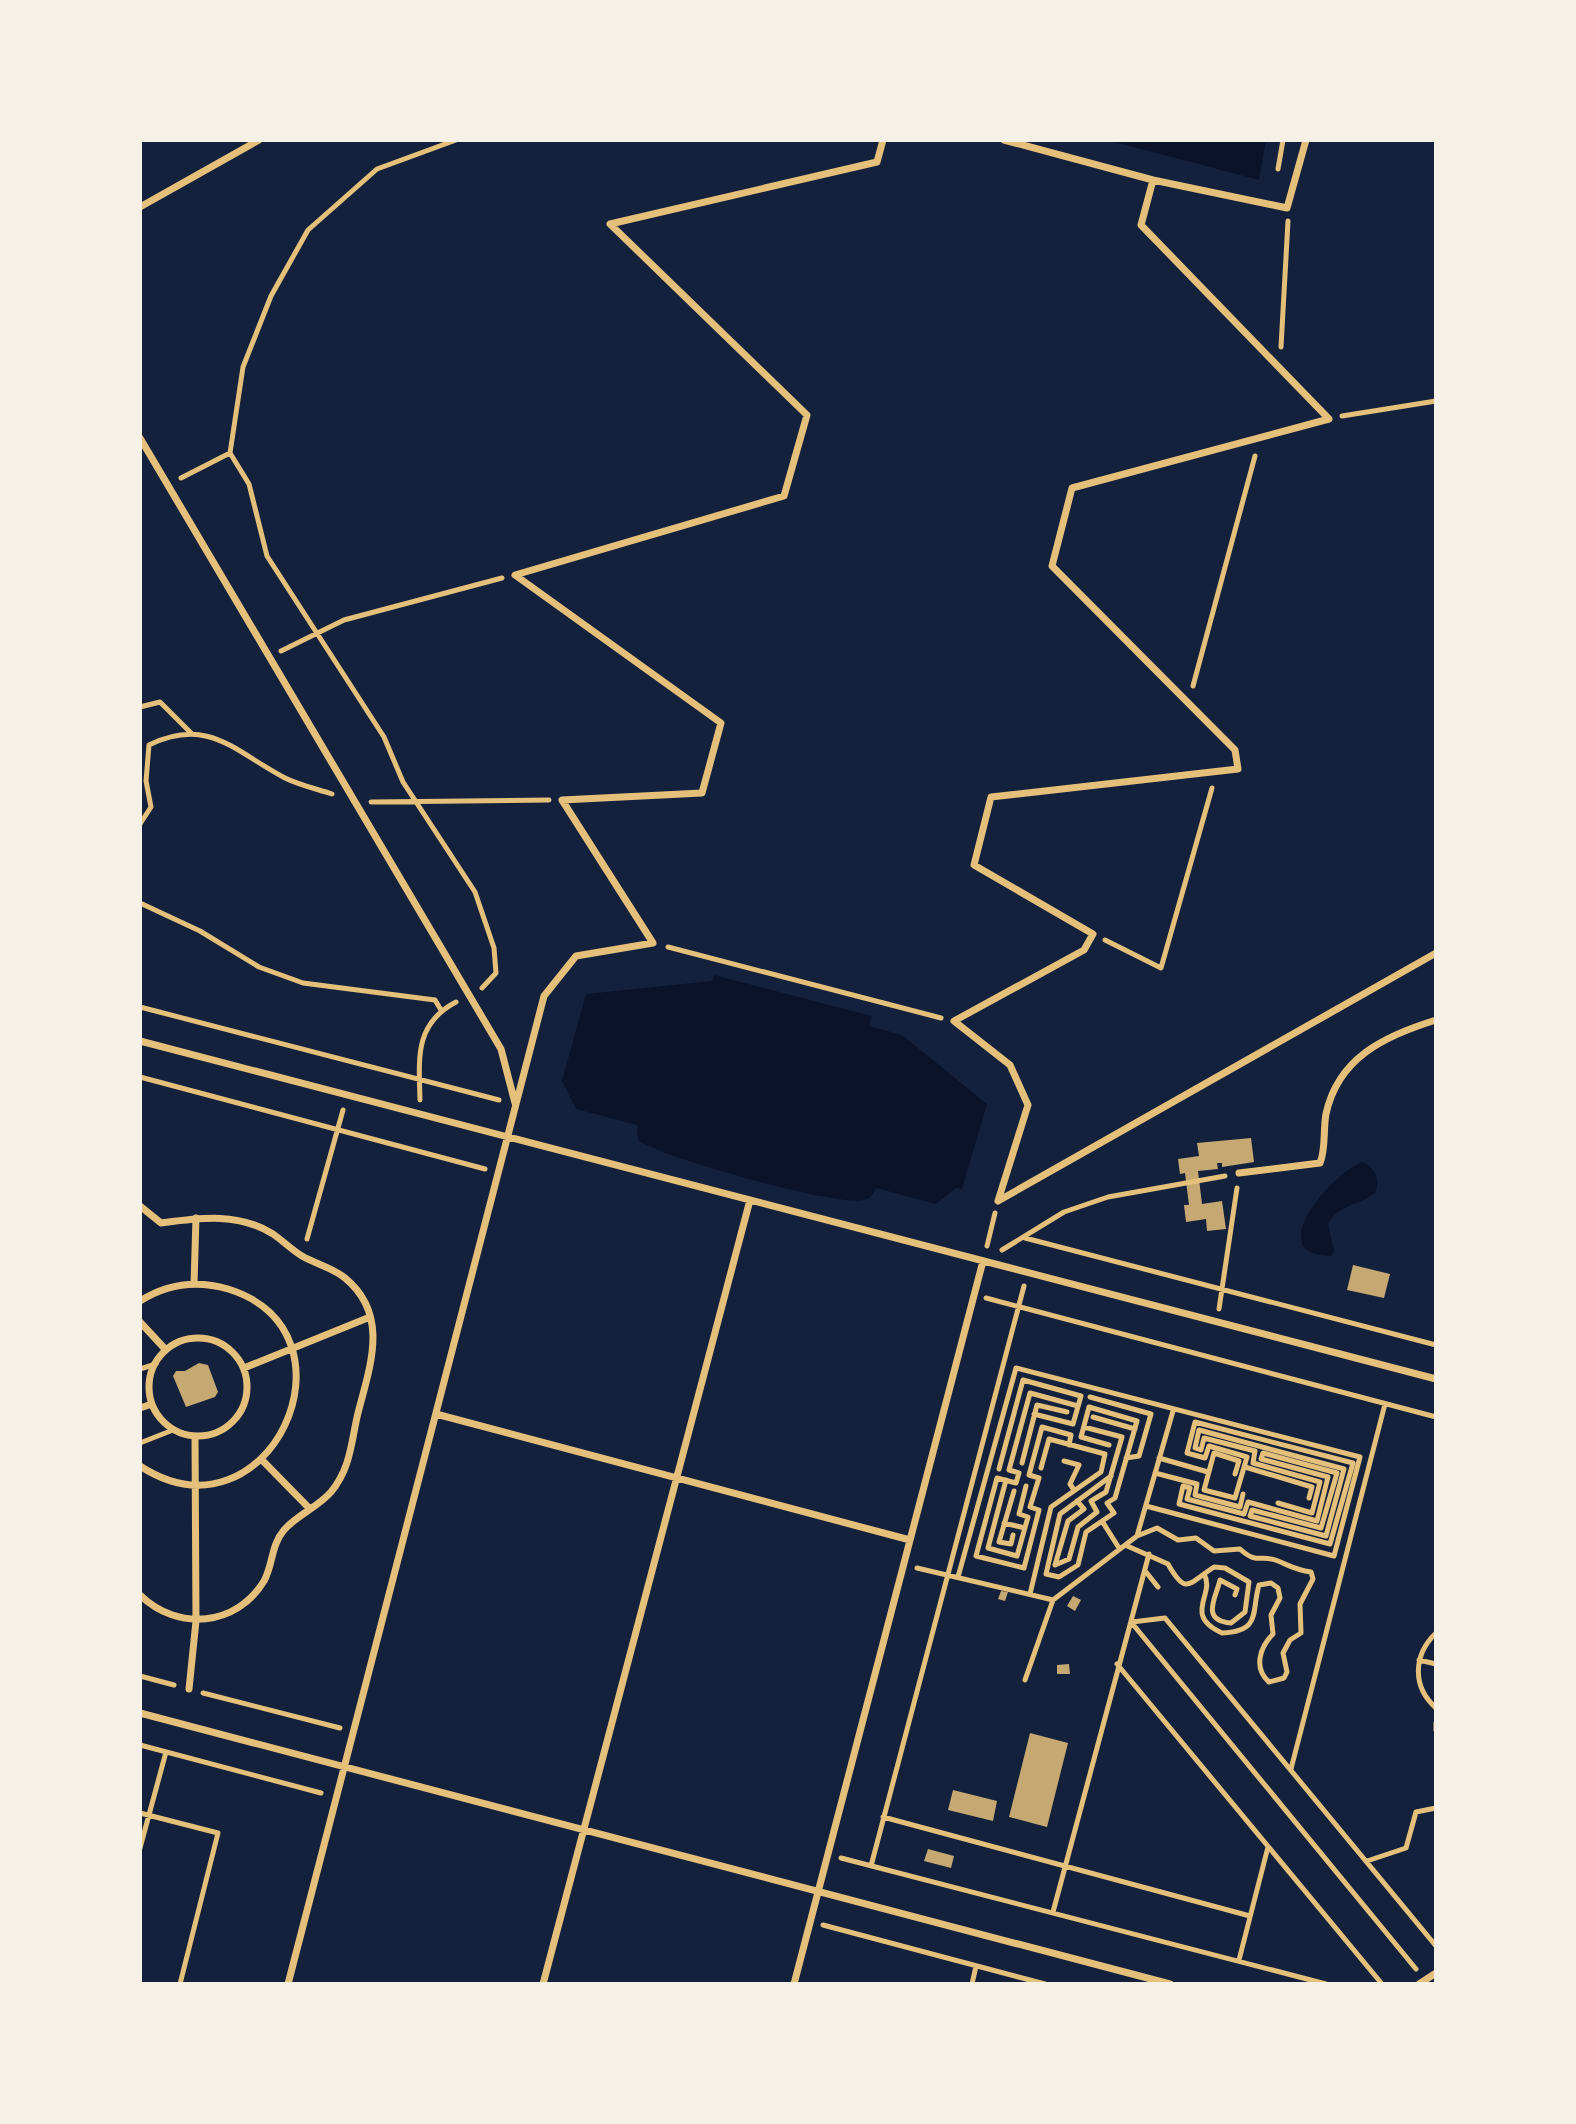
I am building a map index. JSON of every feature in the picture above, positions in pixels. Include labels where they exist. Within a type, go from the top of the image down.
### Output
[{"type":"street","points":[[140,207],[259,140]]},
{"type":"street","points":[[515,575],[784,496],[807,415],[610,224],[877,162],[883,140]]},
{"type":"street","points":[[1004,140],[1153,180],[1287,208],[1306,140]]},
{"type":"street","points":[[998,1201],[1028,1105],[1010,1065],[954,1021],[1084,950],[1093,934],[974,865],[991,797],[1238,769],[1235,750],[1052,566],[1072,488],[1329,419],[1141,225],[1153,180]]},
{"type":"street","points":[[140,438],[501,1049],[516,1105]]},
{"type":"street","points":[[288,1984],[544,996],[576,956],[653,943],[562,800],[702,793],[721,723],[515,575]]},
{"type":"street","points":[[998,1201],[1436,953]]},
{"type":"street","points":[[1239,1173],[1320,1163],[1330,1099],[1343,1071],[1366,1050],[1436,1020]]},
{"type":"street","points":[[140,1041],[1436,1379]]},
{"type":"street","points":[[543,1984],[750,1200]]},
{"type":"street","points":[[140,1206],[161,1223],[222,1217],[270,1232],[302,1256],[343,1276],[359,1292],[375,1337],[373,1367],[358,1414],[350,1462],[330,1494],[284,1530],[275,1544],[266,1577],[248,1602],[222,1616],[196,1621],[166,1612],[140,1595]]},
{"type":"street","points":[[194,1284],[196,1218]]},
{"type":"street","points":[[794,1984],[983,1261]]},
{"type":"street","points":[[140,1301],[159,1291],[194,1284],[215,1285],[252,1301],[281,1330],[290,1348],[297,1383],[291,1417],[284,1433],[262,1460],[231,1478],[196,1484],[163,1478],[140,1466]]},
{"type":"street","points":[[244,1368],[370,1317]]},
{"type":"street","points":[[140,1322],[166,1350]]},
{"type":"street","points":[[210,1339],[236,1355],[244,1368],[246,1400],[239,1415],[219,1431],[195,1436],[173,1430],[152,1404],[149,1383],[156,1364],[166,1350],[179,1342],[210,1339]]},
{"type":"street","points":[[140,1408],[152,1404]]},
{"type":"street","points":[[436,1414],[910,1540]]},
{"type":"street","points":[[189,1689],[196,1621],[195,1436]]},
{"type":"street","points":[[262,1460],[309,1508]]},
{"type":"street","points":[[140,1713],[1170,1984]]},
{"type":"street","points":[[1422,1982],[1436,1973]]},
{"type":"path","points":[[456,140],[377,169],[308,230],[271,296],[243,367],[230,453],[249,484],[267,556],[384,737],[414,799],[484,911],[494,948],[496,973],[485,987]]},
{"type":"path","points":[[1273,358],[1282,345],[1287,208]]},
{"type":"path","points":[[1329,419],[1436,401]]},
{"type":"path","points":[[1185,698],[1196,681],[1259,440]]},
{"type":"path","points":[[185,476],[230,453]]},
{"type":"path","points":[[270,657],[316,630],[417,598],[515,575]]},
{"type":"path","points":[[140,707],[160,702],[193,735]]},
{"type":"path","points":[[140,824],[151,807],[146,781],[149,745],[175,732],[223,740],[286,779],[355,802],[414,799],[562,800]]},
{"type":"path","points":[[1093,934],[1161,968],[1217,772]]},
{"type":"path","points":[[140,773],[146,781]]},
{"type":"path","points":[[140,903],[200,931],[259,967],[303,983],[435,1000],[441,1010]]},
{"type":"path","points":[[653,943],[954,1021]]},
{"type":"path","points":[[140,1007],[516,1105]]},
{"type":"path","points":[[421,1114],[420,1047],[431,1019]]},
{"type":"path","points":[[140,1077],[498,1172]]},
{"type":"path","points":[[302,1256],[347,1095]]},
{"type":"path","points":[[983,1261],[1064,1212],[1108,1197],[1239,1173],[1218,1322]]},
{"type":"path","points":[[983,1261],[998,1201]]},
{"type":"path","points":[[1025,1238],[1436,1345]]},
{"type":"path","points":[[871,1866],[1028,1273]]},
{"type":"path","points":[[974,1295],[1436,1417]]},
{"type":"path","points":[[140,1369],[156,1364]]},
{"type":"path","points":[[958,1577],[1016,1368],[1360,1457],[1334,1556],[1146,1506]]},
{"type":"path","points":[[999,1469],[1023,1380],[1081,1396],[1073,1424],[1034,1414]]},
{"type":"path","points":[[1069,1445],[1071,1435],[1042,1427],[1029,1475],[1039,1478],[1030,1507],[1039,1510],[1024,1568],[976,1556],[997,1478],[1016,1483],[1019,1473],[1009,1470],[1030,1393],[1078,1406]]},
{"type":"path","points":[[1090,1397],[1151,1414],[1139,1456],[1126,1458]]},
{"type":"path","points":[[1291,1770],[1385,1404]]},
{"type":"path","points":[[1022,1463],[1037,1405],[1067,1412]]},
{"type":"path","points":[[1109,1445],[1081,1437],[1090,1418],[1089,1407],[1137,1421],[1115,1498],[1107,1503],[1114,1513],[1086,1532],[1078,1565],[1059,1577],[1046,1574],[1060,1514],[1111,1476]]},
{"type":"path","points":[[1137,1536],[1173,1411]]},
{"type":"path","points":[[1076,1414],[1135,1429]]},
{"type":"path","points":[[1235,1474],[1239,1461],[1214,1453],[1204,1490],[1235,1498],[1247,1457],[1209,1446],[1205,1458],[1187,1453],[1195,1422],[1353,1463],[1330,1544],[1179,1504],[1183,1486],[1190,1488],[1187,1499],[1244,1514],[1248,1502],[1317,1521],[1328,1477],[1261,1459],[1263,1453],[1337,1473],[1321,1528],[1252,1510],[1250,1516],[1326,1536],[1344,1469],[1199,1430],[1195,1448],[1201,1450],[1204,1438],[1255,1451],[1253,1463],[1320,1482],[1312,1513],[1278,1503]]},
{"type":"path","points":[[1077,1501],[1084,1509],[1068,1521],[1055,1565],[1069,1559],[1078,1527],[1097,1512],[1091,1501],[1106,1492],[1122,1437],[1084,1427]]},
{"type":"path","points":[[140,1443],[173,1430]]},
{"type":"path","points":[[1030,1594],[1051,1507],[1101,1472],[1105,1454],[1049,1439],[1041,1468]]},
{"type":"path","points":[[1159,1458],[1208,1472]]},
{"type":"path","points":[[1064,1461],[1079,1465],[1070,1484],[1074,1490]]},
{"type":"path","points":[[1245,1467],[1285,1482],[1312,1487],[1309,1498]]},
{"type":"path","points":[[1155,1473],[1197,1484],[1195,1495],[1240,1507],[1243,1494]]},
{"type":"path","points":[[1006,1480],[988,1548],[1017,1556],[1028,1517],[1019,1514],[1026,1486]]},
{"type":"path","points":[[1013,1535],[1011,1544],[999,1542],[1014,1491]]},
{"type":"path","points":[[1102,1521],[1122,1546],[1168,1564],[1174,1580],[1182,1585],[1190,1584],[1214,1567],[1225,1568],[1249,1582],[1245,1612],[1231,1623],[1217,1619],[1210,1606],[1220,1580],[1237,1589],[1235,1595]]},
{"type":"path","points":[[1004,1523],[1025,1528]]},
{"type":"path","points":[[1025,1680],[1053,1600],[1122,1546],[1157,1528],[1178,1540],[1196,1538],[1214,1551],[1240,1549],[1255,1560],[1277,1560],[1289,1569],[1311,1572],[1313,1579],[1300,1604],[1301,1633],[1285,1646],[1283,1653],[1287,1672],[1284,1678],[1269,1682],[1264,1677],[1260,1657],[1263,1645],[1273,1634],[1271,1615],[1280,1598],[1278,1588],[1271,1583],[1259,1585],[1253,1620],[1240,1631],[1222,1633],[1213,1629],[1202,1614],[1202,1600],[1208,1585],[1204,1574]]},
{"type":"path","points":[[1192,1549],[1196,1538]]},
{"type":"path","points":[[1053,1912],[1117,1664],[1149,1554]]},
{"type":"path","points":[[904,1564],[1053,1600]]},
{"type":"path","points":[[1145,1571],[1158,1587]]},
{"type":"path","points":[[1131,1622],[1165,1618],[1436,1946]]},
{"type":"path","points":[[1131,1622],[1422,1982]]},
{"type":"path","points":[[1436,1633],[1419,1660],[1420,1685],[1436,1708]]},
{"type":"path","points":[[1252,1656],[1260,1657]]},
{"type":"path","points":[[1419,1660],[1436,1664]]},
{"type":"path","points":[[1117,1664],[1382,1984]]},
{"type":"path","points":[[140,1676],[353,1732]]},
{"type":"path","points":[[1436,1723],[1436,1730]]},
{"type":"path","points":[[140,1745],[337,1797]]},
{"type":"path","points":[[140,1848],[166,1752]]},
{"type":"path","points":[[1367,1861],[1406,1848],[1416,1812],[1436,1808]]},
{"type":"path","points":[[140,1813],[218,1833],[180,1984]]},
{"type":"path","points":[[883,1817],[1250,1916]]},
{"type":"path","points":[[1239,1960],[1268,1847]]},
{"type":"path","points":[[828,1855],[1326,1984]]},
{"type":"path","points":[[811,1922],[1045,1984]]},
{"type":"path","points":[[972,1984],[976,1966]]},
{"type":"water","points":[[1107,140],[1266,140],[1259,180]]},
{"type":"water","points":[[714,975],[872,1016],[869,1026],[902,1035],[987,1104],[962,1189],[956,1188],[936,1204],[876,1188],[868,1199],[863,1200],[786,1189],[679,1158],[638,1140],[637,1125],[576,1109],[562,1081],[586,994],[712,981]]},
{"type":"water","points":[[1363,1162],[1376,1174],[1376,1192],[1338,1213],[1328,1224],[1334,1251],[1332,1256],[1311,1253],[1302,1243],[1302,1229],[1309,1213],[1335,1181]]},
{"type":"building","points":[[1251,1138],[1254,1162],[1222,1167],[1222,1163],[1217,1163],[1218,1169],[1198,1171],[1202,1204],[1222,1201],[1226,1229],[1207,1231],[1206,1219],[1186,1222],[1184,1205],[1189,1205],[1185,1173],[1180,1174],[1178,1159],[1199,1156],[1197,1143]]},
{"type":"building","points":[[1353,1265],[1390,1274],[1384,1298],[1347,1290]]},
{"type":"building","points":[[199,1363],[208,1365],[218,1392],[215,1397],[186,1407],[173,1376],[176,1371],[185,1371]]},
{"type":"building","points":[[1001,1591],[1008,1592],[1005,1601],[998,1599]]},
{"type":"building","points":[[1073,1596],[1081,1600],[1075,1611],[1067,1606]]},
{"type":"building","points":[[1069,1664],[1070,1674],[1057,1674],[1057,1665]]},
{"type":"building","points":[[1030,1733],[1068,1743],[1047,1827],[1009,1817]]},
{"type":"building","points":[[953,1790],[997,1801],[993,1821],[948,1810]]},
{"type":"building","points":[[928,1849],[954,1856],[951,1868],[924,1861]]}]
